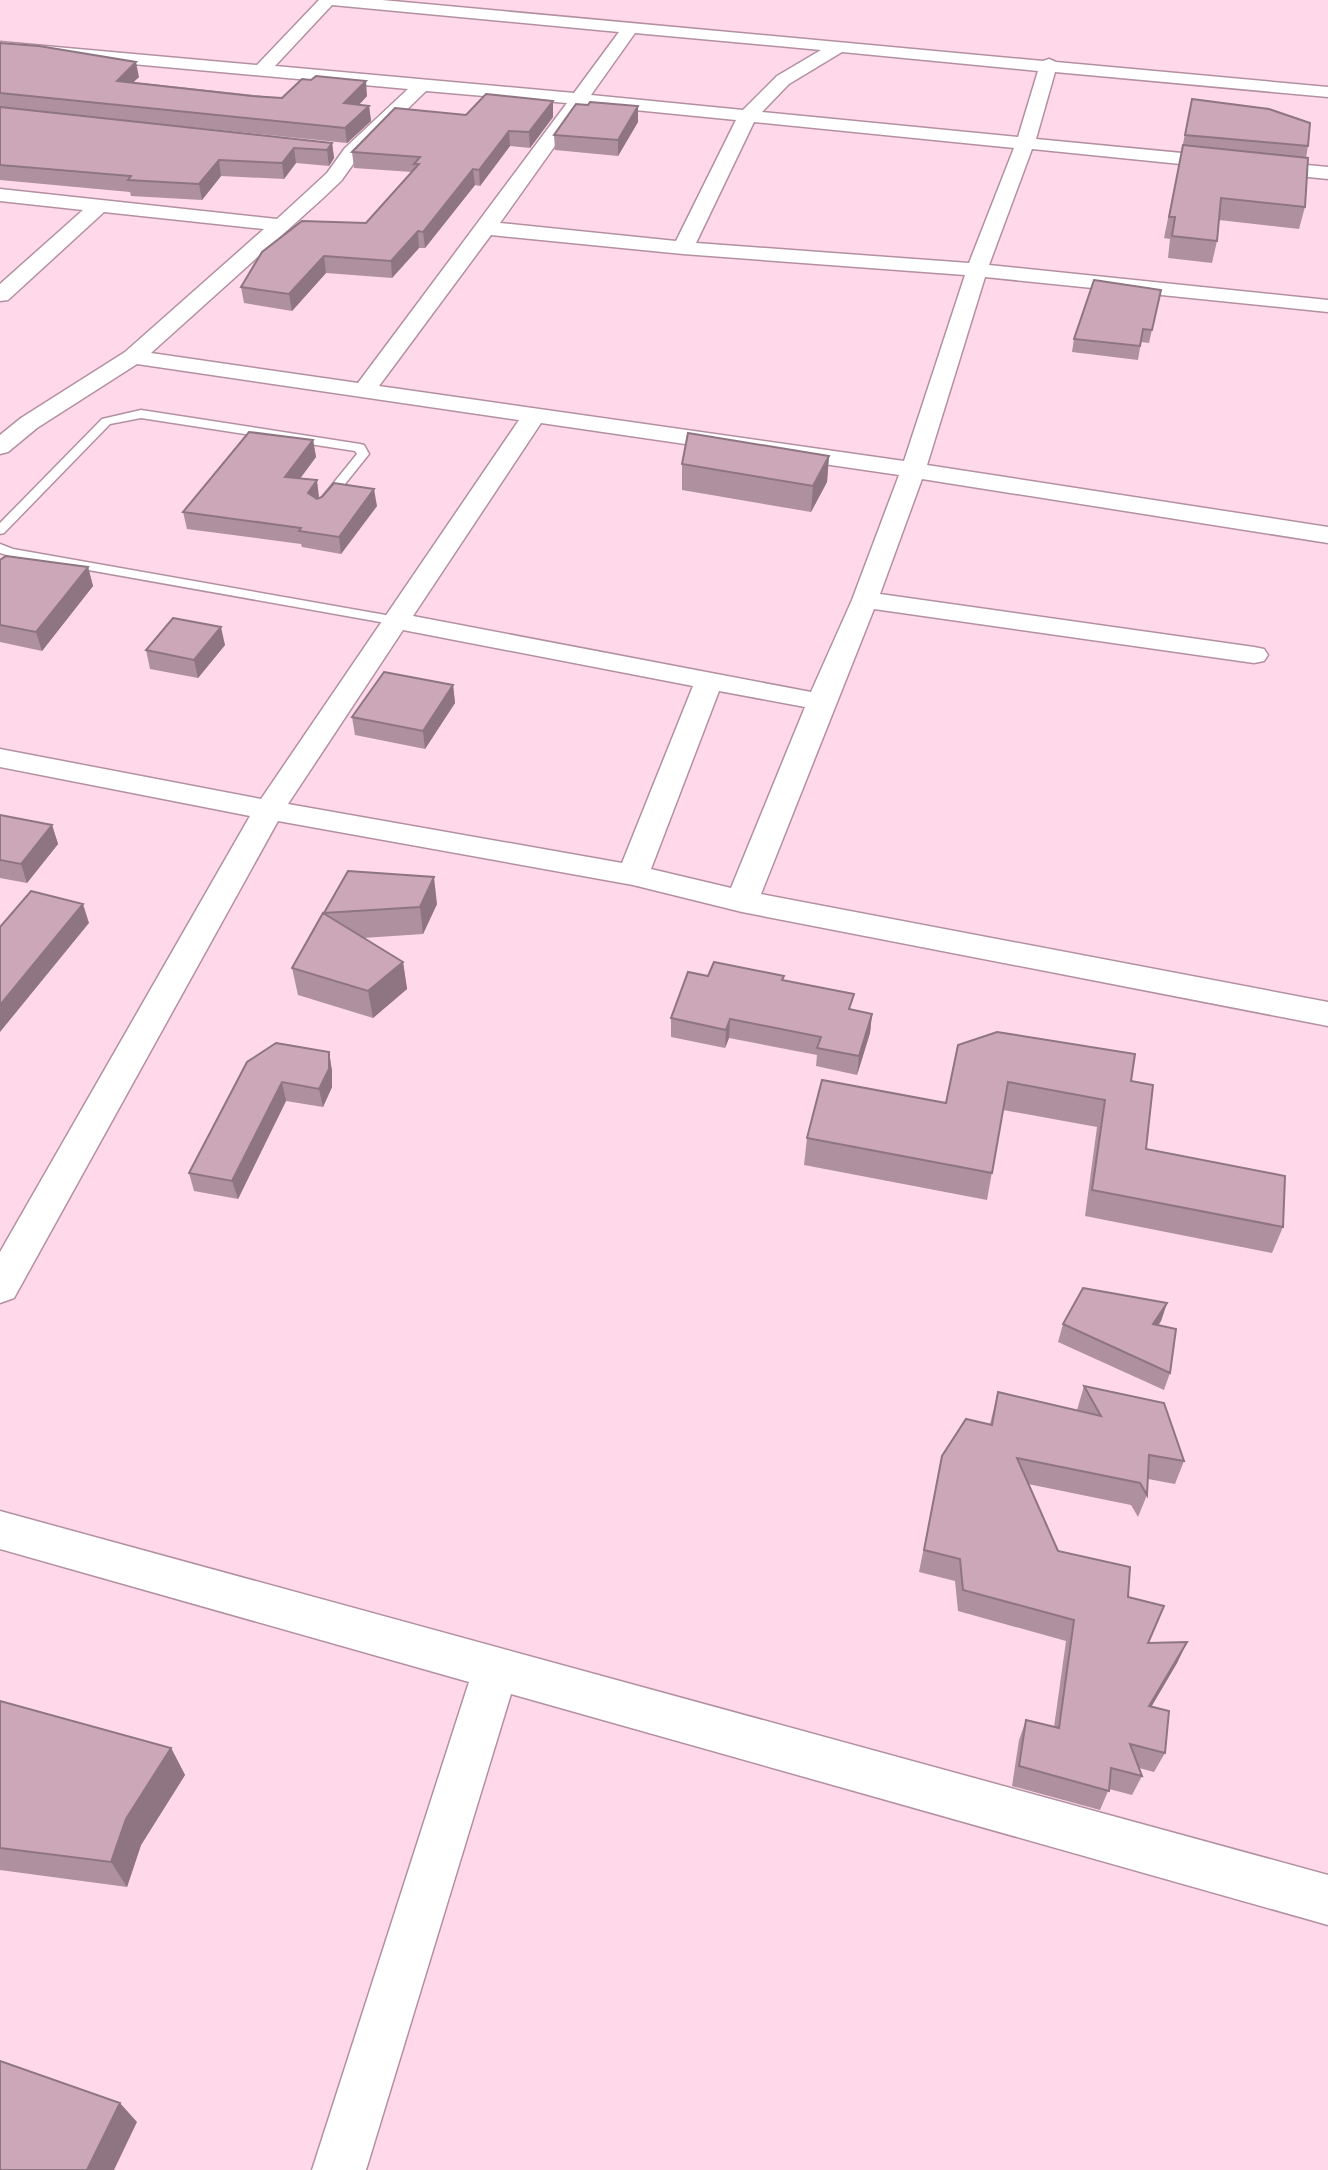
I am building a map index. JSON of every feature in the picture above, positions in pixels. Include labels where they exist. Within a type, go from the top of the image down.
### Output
[{"type":"street","points":[[263,69],[329,0],[1049,64],[1328,92]]},
{"type":"street","points":[[365,389],[486,228],[631,27]]},
{"type":"street","points":[[683,248],[748,115],[783,80],[840,46]]},
{"type":"street","points":[[0,47],[1026,141],[1328,173]]},
{"type":"street","points":[[742,901],[864,600],[913,470],[977,270],[1026,141],[1049,64]]},
{"type":"street","points":[[0,447],[29,423],[133,357],[334,177],[352,152],[423,84]]},
{"type":"street","points":[[325,149],[352,152]]},
{"type":"street","points":[[0,195],[280,225]]},
{"type":"street","points":[[0,295],[99,205]]},
{"type":"street","points":[[486,228],[683,248],[977,270],[1328,306]]},
{"type":"street","points":[[133,357],[535,414],[1328,534]]},
{"type":"street","points":[[0,1287],[269,810],[535,414]]},
{"type":"street","points":[[864,600],[1254,655]]},
{"type":"street","points":[[397,621],[821,702]]},
{"type":"street","points":[[633,875],[709,681]]},
{"type":"street","points":[[0,758],[269,810],[633,875],[742,901],[1328,1014]]},
{"type":"street","points":[[0,1530],[1328,1900]]},
{"type":"street","points":[[339,2170],[496,1669]]},
{"type":"lane","points":[[0,530],[106,421],[141,414],[360,448],[363,454],[319,509]]},
{"type":"lane","points":[[0,548],[10,552],[397,621]]},
{"type":"building","points":[[0,43],[39,46],[136,62],[117,81],[252,96],[282,98],[302,79],[311,80],[316,76],[366,81],[344,103],[369,106],[345,128],[0,93]]},
{"type":"building","points":[[486,94],[553,101],[529,132],[509,131],[479,170],[473,169],[423,232],[418,231],[391,261],[324,256],[289,294],[241,287],[262,252],[302,221],[366,223],[419,164],[414,164],[420,157],[352,152],[395,108],[466,115]]},
{"type":"building","points":[[1192,99],[1269,109],[1310,123],[1308,146],[1185,135]]},
{"type":"building","points":[[590,102],[638,106],[618,140],[554,135],[576,104],[588,105]]},
{"type":"building","points":[[0,107],[332,143],[327,150],[294,148],[282,163],[219,160],[199,184],[128,180],[131,176],[0,165]]},
{"type":"building","points":[[1183,145],[1308,158],[1305,207],[1221,198],[1217,241],[1172,236],[1175,217],[1169,217]]},
{"type":"building","points":[[1094,280],[1161,290],[1152,330],[1143,329],[1140,346],[1074,339]]},
{"type":"building","points":[[249,432],[313,440],[285,477],[317,480],[308,493],[317,499],[334,483],[374,489],[339,537],[299,531],[301,528],[183,512]]},
{"type":"building","points":[[688,433],[829,456],[813,486],[682,464]]},
{"type":"building","points":[[6,556],[88,567],[36,632],[0,625],[0,560]]},
{"type":"building","points":[[173,618],[221,627],[194,660],[146,650]]},
{"type":"building","points":[[384,672],[453,685],[423,731],[352,717]]},
{"type":"building","points":[[0,815],[52,825],[21,864],[0,860]]},
{"type":"building","points":[[348,871],[434,877],[420,907],[324,913]]},
{"type":"building","points":[[31,891],[83,904],[0,1005],[0,927]]},
{"type":"building","points":[[323,913],[403,962],[368,991],[292,968]]},
{"type":"building","points":[[714,962],[784,976],[782,980],[854,994],[849,1009],[872,1014],[859,1056],[817,1048],[821,1037],[730,1019],[726,1030],[671,1018],[688,972],[708,976]]},
{"type":"building","points":[[997,1032],[1135,1054],[1131,1081],[1153,1085],[1146,1149],[1285,1176],[1283,1227],[1092,1190],[1105,1100],[1008,1082],[992,1173],[807,1138],[822,1080],[946,1103],[958,1045]]},
{"type":"building","points":[[276,1043],[329,1052],[329,1069],[319,1089],[282,1082],[232,1181],[189,1173],[247,1062]]},
{"type":"building","points":[[1083,1288],[1167,1303],[1153,1324],[1176,1329],[1170,1373],[1063,1324]]},
{"type":"building","points":[[1084,1386],[1164,1403],[1184,1461],[1149,1455],[1147,1495],[1140,1483],[1017,1458],[1058,1551],[1130,1567],[1128,1597],[1164,1606],[1148,1643],[1187,1642],[1149,1706],[1169,1711],[1165,1753],[1130,1744],[1142,1776],[1111,1768],[1109,1791],[1019,1766],[1026,1720],[1059,1728],[1074,1620],[963,1590],[960,1559],[924,1550],[942,1456],[966,1419],[992,1425],[998,1392],[1101,1416]]},
{"type":"building","points":[[0,1701],[171,1748],[126,1819],[111,1862],[0,1848]]},
{"type":"building","points":[[0,2061],[120,2103],[87,2170],[0,2170]]}]
